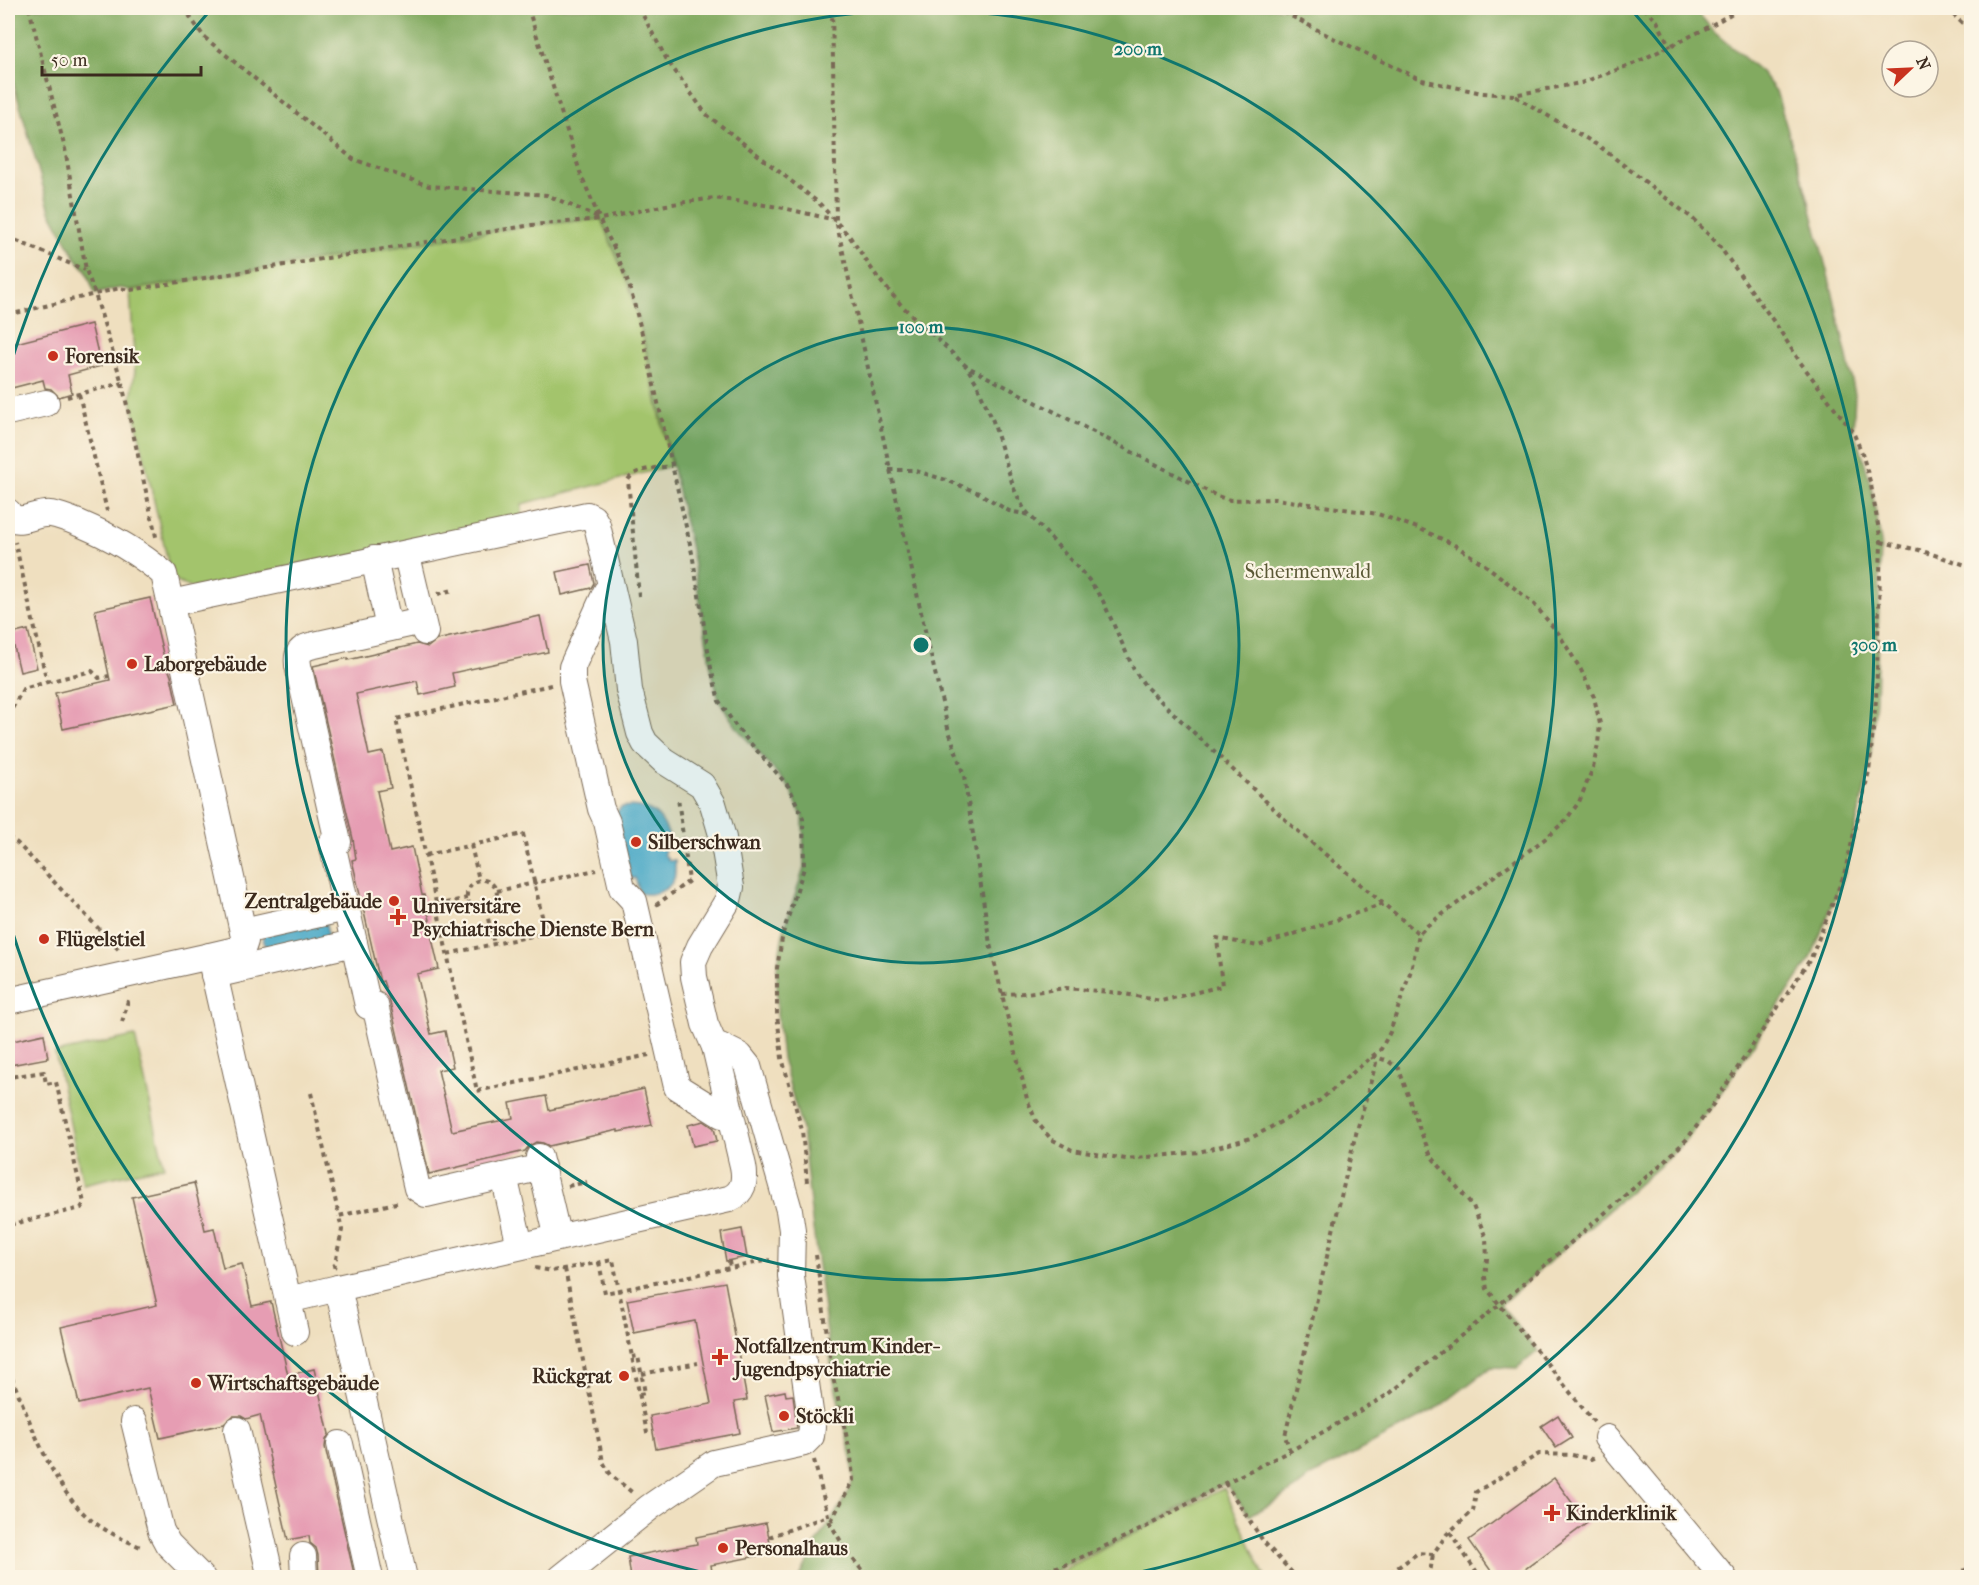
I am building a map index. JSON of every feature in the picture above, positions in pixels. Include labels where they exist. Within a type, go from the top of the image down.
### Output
[{"type":"lane","points":[[8,412],[46,403]]},
{"type":"lane","points":[[8,512],[10,518],[16,520],[45,514],[63,516],[113,538],[164,573],[245,941],[243,947],[212,965]]},
{"type":"lane","points":[[171,603],[587,515],[597,525],[624,641],[633,707],[640,733],[653,752],[702,784],[709,794],[718,819],[729,870],[731,887],[728,900],[693,962],[694,977],[705,1024],[715,1047],[744,1173],[742,1189],[735,1196],[524,1257],[336,1277],[288,1300]]},
{"type":"lane","points":[[374,559],[389,628]]},
{"type":"lane","points":[[408,560],[423,626],[389,628],[310,646],[303,648],[298,654],[297,661],[338,842],[332,843],[346,908],[368,1006],[375,1005],[417,1188],[426,1194],[504,1176],[541,1162],[556,1230]]},
{"type":"lane","points":[[612,591],[606,592],[572,667],[572,681],[600,809],[607,822],[622,888],[634,901],[677,1087],[722,1115],[730,1113]]},
{"type":"lane","points":[[243,932],[346,908]]},
{"type":"lane","points":[[8,1001],[354,943]]},
{"type":"lane","points":[[212,965],[295,1332]]},
{"type":"lane","points":[[561,1578],[650,1507],[714,1463],[809,1440],[812,1426],[791,1276],[792,1230],[789,1210],[748,1066],[740,1056],[720,1046],[715,1047]]},
{"type":"lane","points":[[504,1176],[524,1257]]},
{"type":"lane","points":[[336,1277],[404,1578]]},
{"type":"lane","points":[[134,1421],[161,1531],[168,1544],[193,1569]]},
{"type":"lane","points":[[237,1430],[271,1578]]},
{"type":"lane","points":[[1611,1443],[1724,1578]]},
{"type":"lane","points":[[340,1444],[370,1578]]},
{"type":"path","points":[[29,8],[65,149],[86,270],[122,383],[164,573]]},
{"type":"path","points":[[184,8],[204,37],[353,159],[429,186],[547,195],[601,219]]},
{"type":"path","points":[[528,8],[580,172],[630,288],[692,553],[711,668],[719,701],[736,728],[789,787],[803,818],[804,868],[783,933],[777,968],[777,1014],[782,1058],[802,1130],[808,1186]]},
{"type":"path","points":[[639,8],[666,60],[706,114],[819,203],[836,220],[850,237],[878,278],[902,306],[966,366],[1217,496],[1230,500],[1276,499],[1378,514],[1453,544],[1488,567],[1533,603],[1559,634],[1581,670],[1590,688],[1600,724],[1593,768],[1579,802],[1565,820],[1546,838],[1419,934],[1412,970],[1390,1032],[1381,1049],[1319,1101],[1251,1138],[1199,1152],[1126,1159],[1072,1150],[1051,1139],[1036,1121],[1027,1099],[988,933],[964,776],[948,728],[889,471],[836,220],[832,8]]},
{"type":"path","points":[[1276,8],[1422,80],[1482,93],[1513,95],[1581,83],[1634,64],[1741,8]]},
{"type":"path","points":[[1644,8],[1657,21],[1670,47]]},
{"type":"path","points":[[1946,8],[1971,32]]},
{"type":"path","points":[[1011,1578],[1065,1564],[1146,1527],[1225,1483],[1290,1451],[1389,1394],[1499,1305],[1687,1139],[1714,1103],[1811,958],[1844,875],[1869,771],[1876,700],[1881,542],[1871,485],[1854,432],[1800,362],[1717,243],[1692,218],[1599,146],[1513,95]]},
{"type":"path","points":[[8,315],[120,288],[129,290],[532,225],[601,219],[666,205],[714,198],[778,207],[836,220]]},
{"type":"path","points":[[8,237],[86,270]]},
{"type":"path","points":[[966,366],[993,421],[1014,489],[1029,514],[1089,579],[1103,601],[1134,670],[1146,687],[1292,826],[1419,934]]},
{"type":"path","points":[[46,403],[122,383]]},
{"type":"path","points":[[79,394],[113,538]]},
{"type":"path","points":[[640,603],[628,480],[632,474],[638,472],[671,466]]},
{"type":"path","points":[[889,471],[913,470],[946,480],[979,493],[1010,511],[1029,514]]},
{"type":"path","points":[[8,512],[47,682]]},
{"type":"path","points":[[1881,542],[1919,550],[1971,567]]},
{"type":"path","points":[[8,716],[22,689],[92,671],[99,678],[109,676]]},
{"type":"path","points":[[572,681],[396,719],[477,1091],[669,1051]]},
{"type":"path","points":[[8,738],[8,743]]},
{"type":"path","points":[[638,916],[644,915],[689,881],[676,775],[678,770]]},
{"type":"path","points":[[426,855],[523,834],[546,933],[447,954]]},
{"type":"path","points":[[8,837],[17,843],[122,952]]},
{"type":"path","points":[[471,845],[479,880]]},
{"type":"path","points":[[497,891],[617,865]]},
{"type":"path","points":[[479,880],[491,882],[497,891],[495,903],[486,910],[474,907],[467,898],[469,886],[479,880]]},
{"type":"path","points":[[437,905],[467,898]]},
{"type":"path","points":[[1002,994],[1066,988],[1120,993],[1161,1001],[1222,986],[1217,938],[1258,946],[1384,904]]},
{"type":"path","points":[[486,910],[494,944]]},
{"type":"path","points":[[1371,1056],[1388,1061],[1399,1069],[1419,1130],[1431,1156],[1473,1206],[1486,1238],[1487,1289],[1611,1443],[1591,1459],[1572,1455],[1539,1454],[1476,1492],[1473,1511],[1450,1532],[1433,1554],[1429,1576]]},
{"type":"path","points":[[1290,1451],[1285,1436],[1354,1141],[1376,1063],[1371,1056]]},
{"type":"path","points":[[8,1072],[9,1077],[44,1072],[46,1084],[56,1082],[84,1203],[81,1208],[8,1225]]},
{"type":"path","points":[[311,1093],[342,1230],[336,1277]]},
{"type":"path","points":[[339,1216],[418,1198],[426,1194]]},
{"type":"path","points":[[816,1253],[833,1377],[852,1464],[853,1480],[830,1523]]},
{"type":"path","points":[[599,1262],[605,1293],[791,1256]]},
{"type":"path","points":[[524,1257],[552,1271],[613,1260],[647,1433]]},
{"type":"path","points":[[729,1261],[730,1268]]},
{"type":"path","points":[[565,1269],[603,1462],[611,1475],[650,1507]]},
{"type":"path","points":[[632,1357],[638,1356],[642,1374],[645,1393],[639,1395]]},
{"type":"path","points":[[642,1374],[698,1363]]},
{"type":"path","points":[[8,1369],[44,1451],[59,1482],[71,1500],[89,1518],[110,1533],[193,1569]]},
{"type":"path","points":[[809,1440],[830,1523],[846,1550],[868,1578]]},
{"type":"path","points":[[1225,1483],[1263,1541],[1297,1578]]},
{"type":"path","points":[[769,1537],[828,1516]]},
{"type":"path","points":[[1450,1532],[1480,1578]]},
{"type":"path","points":[[1383,1578],[1418,1553],[1433,1554]]},
{"type":"path","points":[[1051,1578],[1065,1564]]},
{"type":"path","points":[[1947,1578],[1971,1567]]},
{"type":"green space","name":"Schermenwald","points":[[8,8],[1694,8],[1715,33],[1761,72],[1776,91],[1808,198],[1834,298],[1855,394],[1853,432],[1871,485],[1881,542],[1876,700],[1869,771],[1844,875],[1811,958],[1714,1103],[1687,1139],[1500,1305],[1538,1351],[1517,1368],[1491,1367],[1435,1410],[1310,1477],[1296,1489],[1249,1515],[1225,1483],[1146,1527],[1065,1565],[1051,1577],[800,1577],[853,1480],[851,1456],[833,1377],[802,1130],[782,1058],[777,1014],[777,968],[783,933],[804,868],[803,818],[789,787],[737,728],[719,701],[711,668],[692,553],[644,341],[630,288],[601,219],[532,225],[130,290],[120,288],[95,294],[86,270],[77,260],[50,211],[8,64]]},
{"type":"green space","points":[[601,219],[630,288],[671,466],[522,504],[522,522],[193,588],[179,583],[171,576],[131,399],[135,371],[130,290],[532,225]]},
{"type":"green space","points":[[135,1036],[164,1166],[83,1184],[55,1053]]},
{"type":"green space","points":[[1224,1488],[1265,1577],[1056,1577],[1068,1567]]},
{"type":"water","points":[[621,807],[641,807],[661,819],[672,846],[665,848],[664,854],[669,861],[675,860],[674,879],[664,890],[649,894],[640,893],[635,878],[631,879],[616,813]]},
{"type":"water","points":[[325,919],[329,941],[267,955],[262,933]]},
{"type":"building","name":"Forensik","points":[[91,324],[101,366],[68,375],[72,393],[59,397],[51,389],[45,388],[43,380],[8,389],[8,345]]},
{"type":"building","points":[[590,565],[594,583],[591,588],[562,595],[557,572]]},
{"type":"building","name":"Laborgebäude","points":[[150,598],[177,704],[63,729],[55,693],[110,680],[95,610]]},
{"type":"building","name":"Zentralgebäude","points":[[540,616],[548,652],[452,673],[455,687],[420,695],[417,681],[356,694],[369,755],[383,752],[391,788],[377,791],[390,852],[412,847],[430,920],[428,921],[439,969],[417,974],[431,1034],[445,1031],[453,1067],[438,1070],[452,1131],[513,1118],[510,1103],[546,1096],[549,1110],[644,1089],[652,1125],[618,1132],[618,1130],[549,1146],[536,1142],[525,1151],[429,1174],[390,1002],[383,981],[380,982],[352,860],[356,859],[353,839],[313,666],[417,644],[428,647],[437,640]]},
{"type":"building","points":[[28,630],[37,668],[20,672],[11,634]]},
{"type":"building","points":[[44,1034],[48,1058],[10,1065],[8,1042]]},
{"type":"building","points":[[704,1121],[714,1128],[717,1141],[693,1146],[688,1125]]},
{"type":"building","name":"Wirtschaftsgebäude","points":[[194,1183],[205,1230],[214,1228],[223,1268],[242,1264],[252,1306],[271,1302],[288,1375],[314,1369],[329,1434],[325,1447],[355,1578],[319,1578],[318,1555],[316,1548],[310,1543],[309,1536],[288,1540],[260,1415],[246,1419],[233,1416],[224,1424],[160,1438],[148,1388],[79,1404],[61,1327],[157,1305],[132,1197]]},
{"type":"building","points":[[742,1229],[747,1257],[726,1261],[721,1233]]},
{"type":"building","points":[[725,1282],[747,1400],[734,1402],[740,1433],[656,1449],[650,1416],[711,1404],[695,1321],[634,1333],[627,1300]]},
{"type":"building","name":"Stöckli","points":[[785,1391],[786,1396],[793,1395],[797,1428],[773,1432],[765,1395]]},
{"type":"building","points":[[1558,1415],[1572,1438],[1556,1448],[1541,1426]]},
{"type":"building","points":[[1554,1478],[1587,1523],[1513,1578],[1496,1578],[1469,1540]]},
{"type":"building","name":"Personalhaus","points":[[766,1523],[772,1553],[711,1565],[712,1572],[682,1578],[631,1578],[628,1557],[697,1544],[696,1537]]},
{"type":"place","name":"Forensik","points":[[53,356]]},
{"type":"place","name":"Laborgebäude","points":[[132,664]]},
{"type":"place","name":"Silberschwan","points":[[636,842]]},
{"type":"place","name":"Zentralgebäude","points":[[394,901]]},
{"type":"place","name":"Universitäre Psychiatrische Dienste Bern","points":[[398,917]]},
{"type":"place","name":"Flügelstiel","points":[[44,939]]},
{"type":"place","name":"Notfallzentrum Kinder- Jugendpsychiatrie","points":[[720,1357]]},
{"type":"place","name":"Rückgrat","points":[[624,1376]]},
{"type":"place","name":"Wirtschaftsgebäude","points":[[196,1383]]},
{"type":"place","name":"Stöckli","points":[[784,1416]]},
{"type":"place","name":"Kinderklinik","points":[[1552,1513]]},
{"type":"place","name":"Personalhaus","points":[[723,1548]]}]
